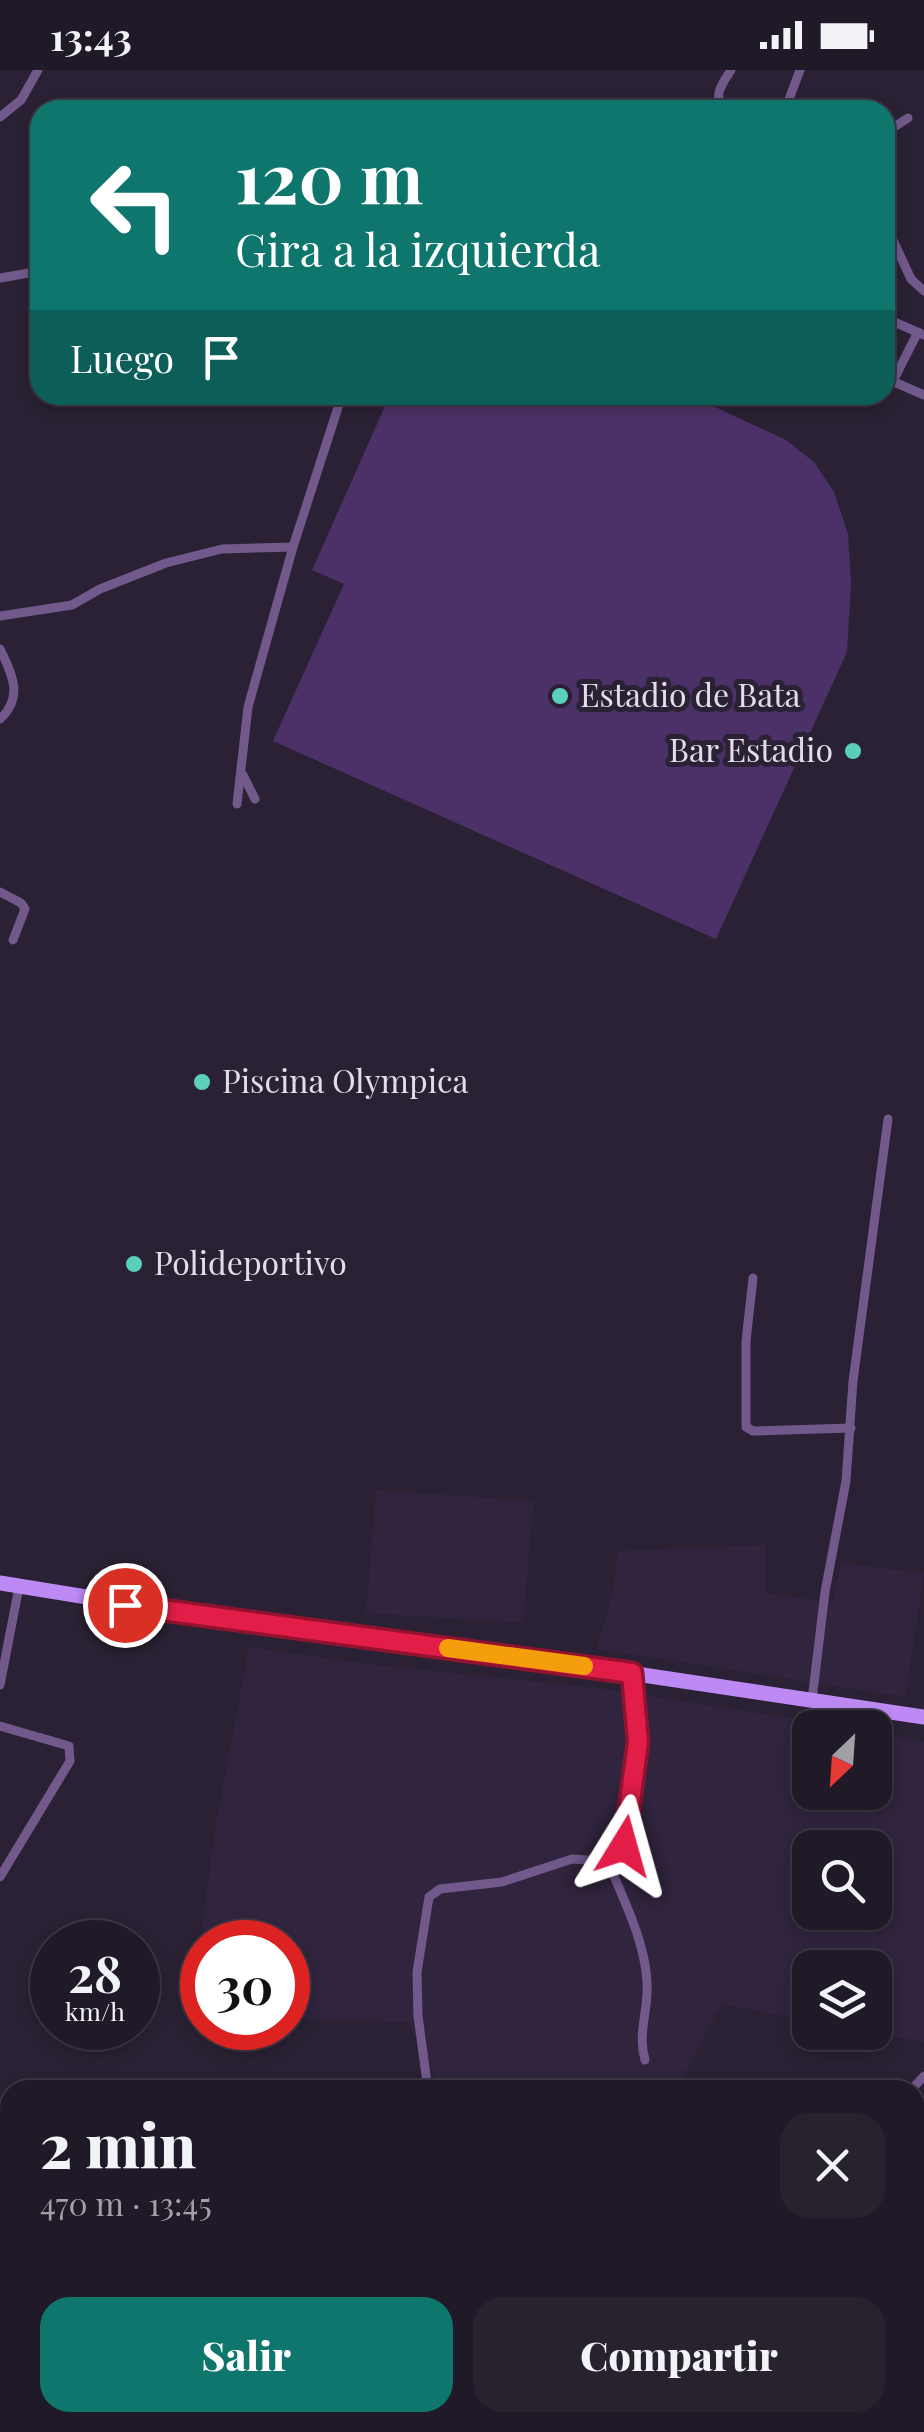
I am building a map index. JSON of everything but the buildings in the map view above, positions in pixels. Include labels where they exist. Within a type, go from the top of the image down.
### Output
[{"type":"main road","points":[[0,1583],[244,1623],[632,1673],[924,1717]]},
{"type":"street","points":[[0,117],[21,100],[38,70]]},
{"type":"street","points":[[718,100],[720,87],[732,70]]},
{"type":"street","points":[[788,100],[800,70]]},
{"type":"street","points":[[895,126],[908,118]]},
{"type":"street","points":[[895,244],[911,278],[924,292]]},
{"type":"street","points":[[0,278],[30,273]]},
{"type":"street","points":[[895,322],[921,333],[895,371]]},
{"type":"street","points":[[895,383],[924,395]]},
{"type":"street","points":[[236,804],[248,707],[339,405]]},
{"type":"street","points":[[0,616],[72,605],[100,589],[166,564],[222,549],[293,547]]},
{"type":"street","points":[[0,649],[14,679],[11,705],[0,719]]},
{"type":"street","points":[[242,772],[255,799]]},
{"type":"street","points":[[0,892],[25,909],[13,940]]},
{"type":"street","points":[[812,1700],[825,1592],[846,1481],[853,1381],[888,1120]]},
{"type":"street","points":[[753,1278],[746,1342],[746,1427],[851,1428]]},
{"type":"street","points":[[0,1686],[19,1587]]},
{"type":"street","points":[[632,1673],[638,1742],[624,1851],[614,1876],[634,1927],[647,1982],[640,2032],[644,2060]]},
{"type":"street","points":[[0,1726],[60,1741],[69,1746],[70,1761],[0,1877]]},
{"type":"street","points":[[427,2080],[418,2016],[418,1972],[428,1897],[440,1889],[502,1882],[572,1860],[617,1862]]},
{"type":"shaded area","name":"Estadio de Bata","points":[[386,405],[711,405],[786,440],[814,462],[834,492],[848,534],[851,583],[847,652],[716,939],[273,741],[344,584],[312,570]]},
{"type":"shaded area","points":[[376,1490],[534,1501],[523,1623],[366,1613]]},
{"type":"shaded area","points":[[765,1545],[765,1593],[833,1603],[841,1563],[924,1573],[906,1697],[597,1649],[618,1551]]},
{"type":"shaded area","points":[[249,1647],[375,1665],[599,1688],[792,1718],[792,1810],[892,1810],[892,1735],[924,1742],[924,2042],[892,2036],[892,1950],[792,1950],[792,2018],[722,2004],[681,2080],[436,2080],[409,2022],[310,2020],[310,1920],[203,1920],[215,1828]]},
{"type":"slow traffic","points":[[448,1648],[584,1666]]},
{"type":"place","name":"Estadio de Bata","points":[[560,696]]},
{"type":"place","name":"Bar Estadio","points":[[853,751]]},
{"type":"place","name":"Piscina Olympica","points":[[202,1082]]},
{"type":"place","name":"Polideportivo","points":[[134,1264]]},
{"type":"route","points":[[125,1605],[632,1673],[638,1742],[624,1846]]}]
